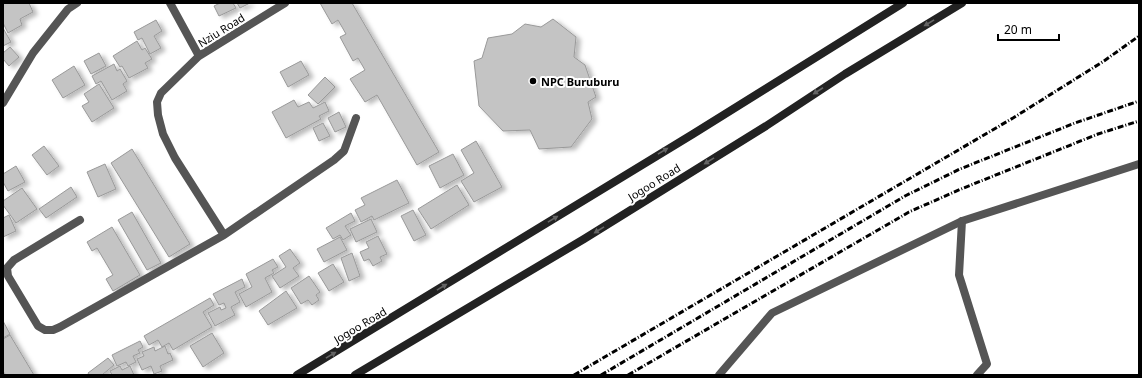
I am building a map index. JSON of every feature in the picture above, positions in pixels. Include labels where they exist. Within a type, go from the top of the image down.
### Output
[{"type":"main road","name":"Jogoo Road","points":[[297,375],[693,134],[903,3]]},
{"type":"main road","name":"Jogoo Road","points":[[355,375],[584,239],[766,126],[845,74],[962,3]]},
{"type":"street","points":[[3,103],[33,53],[68,9],[77,3]]},
{"type":"street","name":"Nziu Road","points":[[170,3],[199,56],[285,3]]},
{"type":"street","points":[[199,56],[161,93],[157,102],[158,116],[163,134],[175,158],[224,235]]},
{"type":"street","points":[[80,220],[14,260],[7,268],[6,272],[38,326],[44,330],[53,330],[60,327],[224,235],[334,160],[344,151],[356,118]]},
{"type":"street","points":[[719,375],[772,313],[962,220],[1139,164]]},
{"type":"street","points":[[962,220],[959,275],[987,364],[977,375]]},
{"type":"building","points":[[3,3],[29,3],[33,12],[20,19],[22,25],[8,33],[3,23]]},
{"type":"building","points":[[220,3],[233,3],[236,8],[219,16],[214,6]]},
{"type":"building","points":[[237,3],[250,3],[240,8]]},
{"type":"building","points":[[320,3],[352,3],[439,152],[417,165],[377,95],[365,102],[350,79],[365,70],[358,58],[353,61],[340,37],[346,34],[338,20],[332,24]]},
{"type":"building","name":"NPC Buruburu","points":[[553,19],[576,37],[574,57],[585,65],[596,97],[588,102],[592,119],[571,147],[539,149],[530,130],[503,131],[479,106],[474,61],[482,58],[488,38],[512,34],[525,24],[541,27]]},
{"type":"building","points":[[156,20],[162,31],[154,36],[161,48],[150,54],[142,38],[138,40],[134,32]]},
{"type":"building","points":[[3,28],[11,42],[3,46]]},
{"type":"building","points":[[137,41],[142,50],[145,48],[152,59],[145,63],[148,68],[129,78],[122,66],[120,67],[113,56]]},
{"type":"building","points":[[10,47],[19,57],[9,66],[3,59],[3,53]]},
{"type":"building","points":[[99,53],[106,66],[91,74],[84,61]]},
{"type":"building","points":[[301,61],[309,75],[288,87],[280,72]]},
{"type":"building","points":[[114,64],[117,71],[120,69],[127,81],[123,84],[127,91],[112,100],[101,81],[96,84],[92,76]]},
{"type":"building","points":[[74,66],[85,85],[63,98],[52,80]]},
{"type":"building","points":[[325,77],[335,87],[318,104],[308,95]]},
{"type":"building","points":[[99,84],[114,108],[92,122],[82,106],[89,102],[84,94]]},
{"type":"building","points":[[294,100],[298,107],[309,102],[313,108],[325,102],[329,111],[319,116],[321,119],[286,138],[272,112]]},
{"type":"building","points":[[339,112],[346,127],[335,132],[328,118]]},
{"type":"building","points":[[323,123],[330,136],[319,141],[313,128]]},
{"type":"building","points":[[476,141],[502,187],[474,202],[461,181],[474,173],[461,150]]},
{"type":"building","points":[[44,146],[59,166],[47,175],[32,155]]},
{"type":"building","points":[[132,149],[190,244],[169,257],[111,163]]},
{"type":"building","points":[[453,154],[464,175],[440,188],[429,166]]},
{"type":"building","points":[[105,164],[116,189],[98,197],[87,172]]},
{"type":"building","points":[[16,166],[25,182],[8,191],[3,182],[3,174]]},
{"type":"building","points":[[397,180],[409,203],[374,220],[372,216],[361,222],[355,210],[365,205],[361,198]]},
{"type":"building","points":[[457,185],[469,205],[431,229],[418,209]]},
{"type":"building","points":[[71,187],[77,197],[46,218],[39,209]]},
{"type":"building","points":[[22,188],[37,209],[16,223],[3,205],[3,201]]},
{"type":"building","points":[[413,210],[426,235],[414,241],[401,216]]},
{"type":"building","points":[[132,212],[161,263],[147,270],[118,220]]},
{"type":"building","points":[[351,213],[355,221],[345,226],[351,235],[343,240],[340,235],[333,239],[326,228]]},
{"type":"building","points":[[9,215],[16,231],[3,237],[3,218]]},
{"type":"building","points":[[371,219],[377,232],[356,242],[350,229]]},
{"type":"building","points":[[112,227],[140,275],[113,291],[106,279],[113,275],[97,248],[92,251],[87,242]]},
{"type":"building","points":[[378,236],[387,254],[380,257],[382,261],[373,266],[369,259],[364,261],[360,252],[369,248],[366,242]]},
{"type":"building","points":[[340,237],[347,250],[324,262],[317,249]]},
{"type":"building","points":[[290,249],[300,263],[293,268],[299,276],[280,288],[272,276],[286,267],[279,256]]},
{"type":"building","points":[[352,253],[360,276],[349,281],[341,258]]},
{"type":"building","points":[[273,259],[278,267],[272,270],[274,273],[265,278],[272,292],[246,307],[239,294],[252,287],[246,274]]},
{"type":"building","points":[[333,264],[344,282],[329,291],[318,273]]},
{"type":"building","points":[[309,276],[320,292],[316,295],[319,300],[312,305],[308,300],[301,304],[291,288]]},
{"type":"building","points":[[242,279],[245,287],[235,292],[240,302],[231,307],[235,315],[215,326],[208,313],[220,307],[221,310],[226,308],[224,303],[219,305],[213,294]]},
{"type":"building","points":[[286,291],[297,308],[268,325],[259,311]]},
{"type":"building","points":[[210,298],[214,305],[203,312],[212,327],[173,350],[169,343],[162,347],[158,340],[149,345],[144,336]]},
{"type":"building","points":[[3,321],[10,334],[3,338]]},
{"type":"building","points":[[212,333],[224,353],[203,367],[190,346]]},
{"type":"building","points":[[10,335],[34,375],[3,375],[5,374],[3,371],[3,339]]},
{"type":"building","points":[[140,341],[143,347],[138,350],[140,353],[133,356],[136,362],[128,366],[126,362],[117,366],[112,355]]},
{"type":"building","points":[[165,346],[168,354],[170,353],[173,360],[160,366],[162,371],[154,374],[151,366],[142,370],[137,359],[144,356],[142,352],[154,347],[155,351]]},
{"type":"building","points":[[108,358],[114,365],[102,375],[89,375],[88,373]]},
{"type":"building","points":[[120,366],[122,370],[130,366],[134,375],[112,375],[110,371]]},
{"type":"railway","points":[[574,375],[1013,118],[1104,61],[1139,36]]},
{"type":"railway","points":[[601,375],[905,196],[960,169],[1075,123],[1139,101]]},
{"type":"railway","points":[[628,375],[909,212],[961,189],[1098,134],[1139,121]]},
{"type":"place","name":"NPC Buruburu","points":[[533,81]]}]
